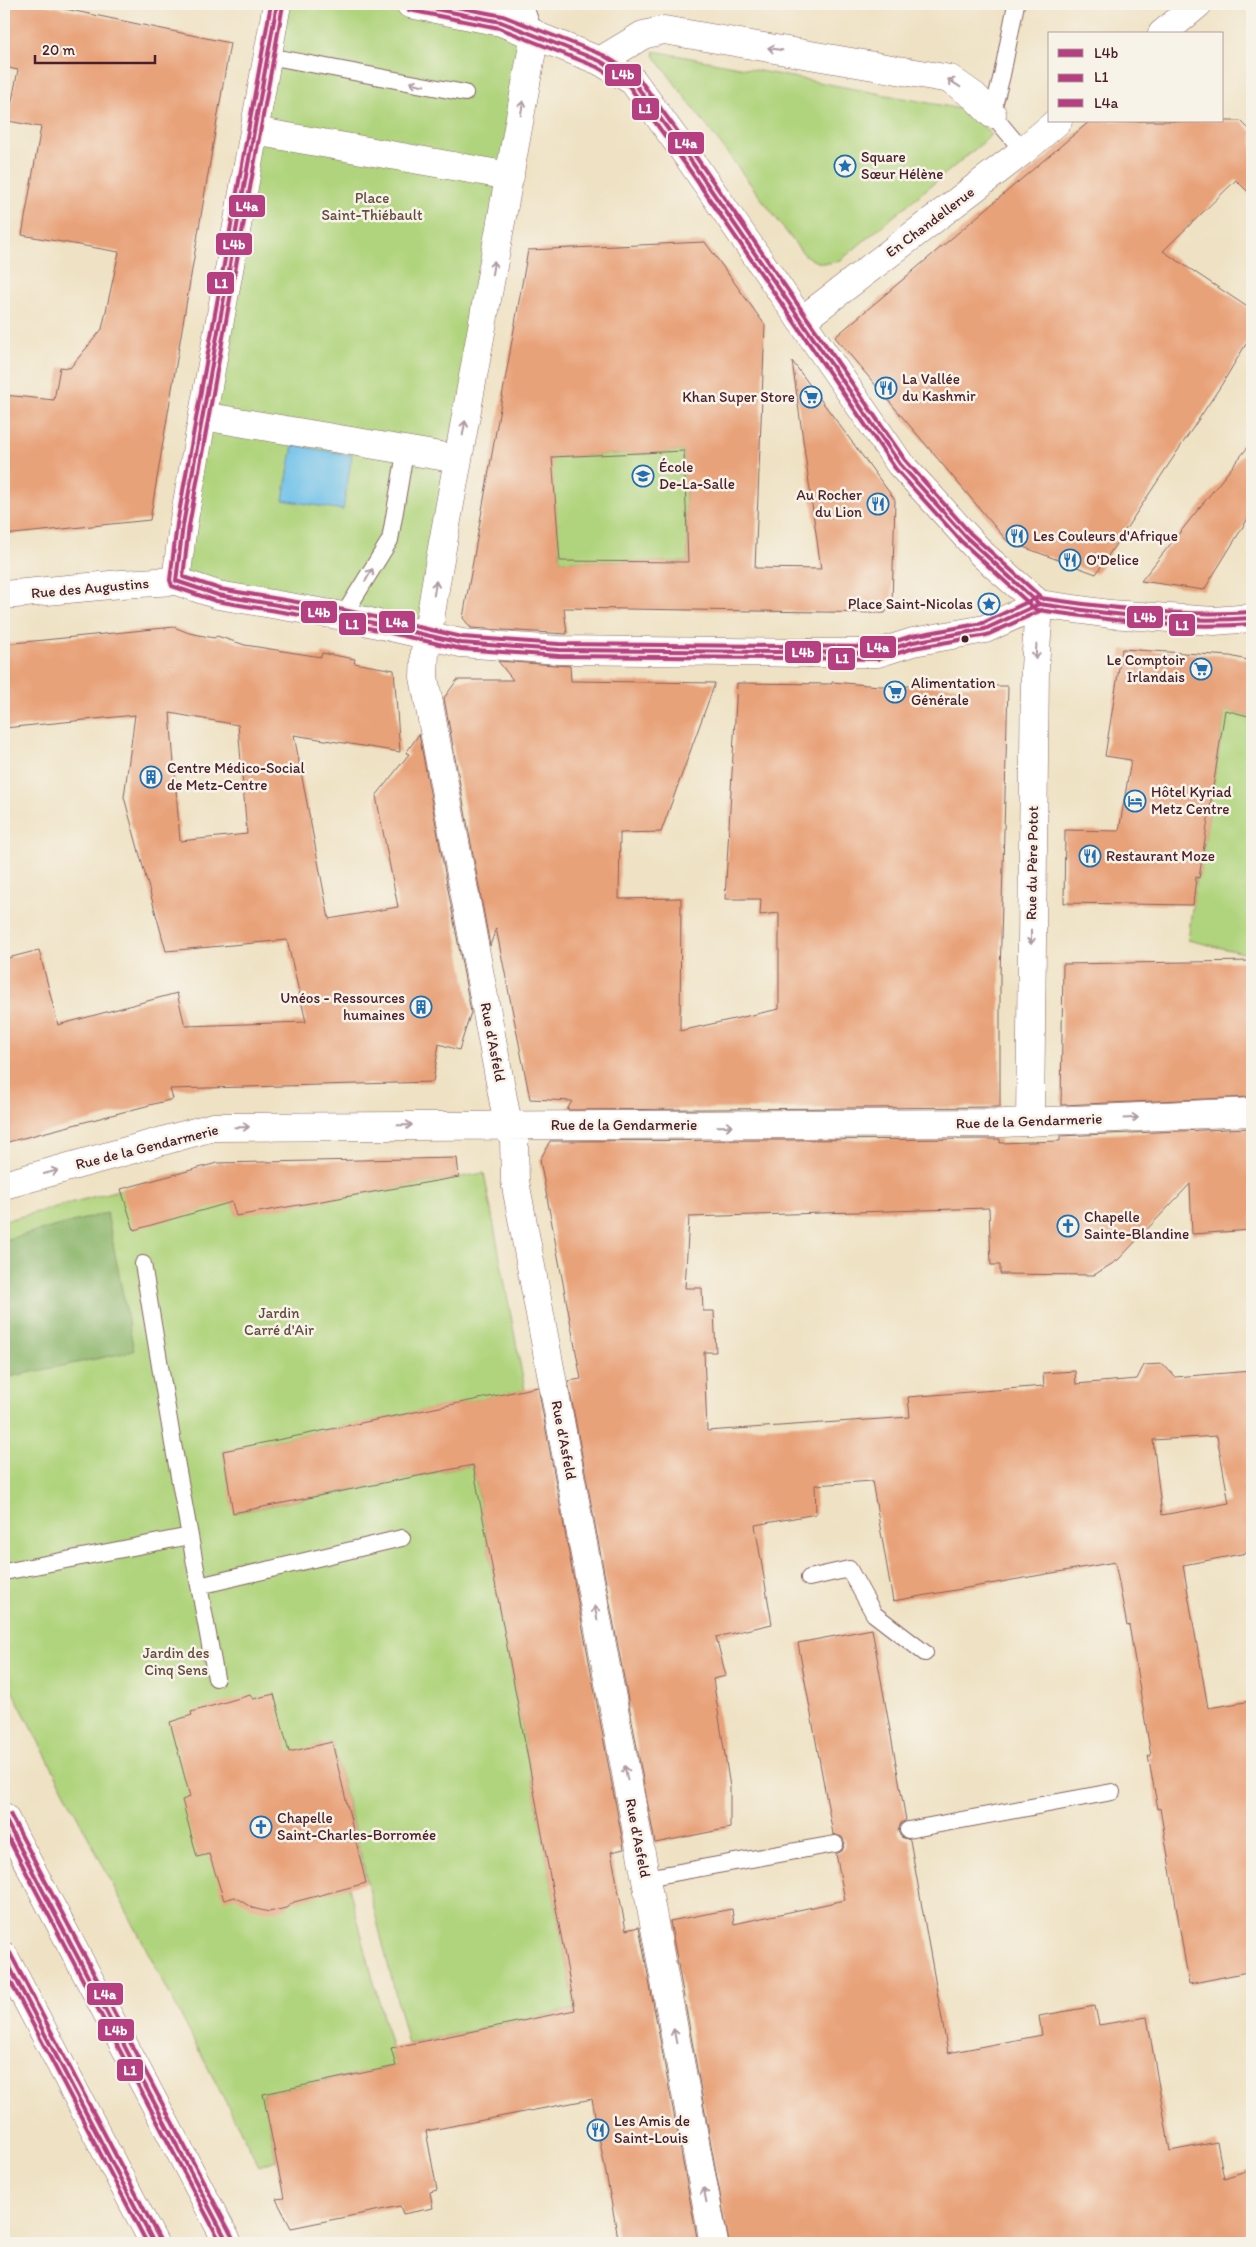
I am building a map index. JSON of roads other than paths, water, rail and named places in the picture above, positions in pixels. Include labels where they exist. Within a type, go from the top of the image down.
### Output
[{"type":"street","points":[[277,4],[183,525],[176,581],[218,595],[343,616],[461,643],[559,650],[878,653],[913,642],[985,629],[1039,604],[1120,615],[1214,621],[1252,618]]},
{"type":"street","points":[[410,4],[501,22],[600,61],[633,82],[691,160],[900,464],[966,537],[1039,604]]},
{"type":"street","points":[[1164,32],[1198,4]]},
{"type":"street","points":[[600,61],[643,35],[664,30],[950,79],[974,96],[992,114]]},
{"type":"street","points":[[428,636],[535,34]]},
{"type":"street","name":"En Chandellerue","points":[[800,321],[1023,151],[1057,122]]},
{"type":"street","points":[[254,131],[510,176]]},
{"type":"street","points":[[203,416],[458,459]]},
{"type":"street","name":"Rue des Augustins","points":[[4,595],[176,581]]},
{"type":"street","name":"Rue du Père Potot","points":[[1030,1122],[1035,668],[1039,604]]},
{"type":"street","name":"Rue d'Asfeld","points":[[428,636],[424,677],[508,1124],[514,1140],[515,1181],[714,2243]]},
{"type":"street","name":"Rue de la Gendarmerie","points":[[4,1185],[213,1128],[508,1124],[691,1126],[1030,1122],[1252,1112]]},
{"type":"street","points":[[4,1817],[228,2243]]},
{"type":"street","points":[[4,1956],[154,2243]]},
{"type":"lane","points":[[490,4],[528,12],[535,34]]},
{"type":"lane","points":[[1016,4],[992,114],[1023,151]]},
{"type":"lane","points":[[268,56],[465,93]]},
{"type":"lane","points":[[343,616],[390,540],[405,453]]},
{"type":"lane","points":[[143,1264],[216,1678]]},
{"type":"lane","points":[[4,1572],[190,1536]]},
{"type":"lane","points":[[199,1586],[402,1538]]},
{"type":"lane","points":[[809,1578],[849,1569],[874,1614],[925,1653]]},
{"type":"lane","points":[[908,1830],[1112,1792]]},
{"type":"lane","points":[[646,1878],[835,1844]]},
{"type":"water","points":[[293,445],[352,455],[343,510],[283,500]]},
{"type":"place","name":"Square Sœur Hélène","points":[[845,166]]},
{"type":"place","name":"La Vallée du Kashmir","points":[[886,388]]},
{"type":"place","name":"Khan Super Store","points":[[811,397]]},
{"type":"place","name":"École De-La-Salle","points":[[643,476]]},
{"type":"place","name":"Au Rocher du Lion","points":[[878,504]]},
{"type":"place","name":"Les Couleurs d'Afrique","points":[[1017,536]]},
{"type":"place","name":"O'Delice","points":[[1070,560]]},
{"type":"place","name":"Place Saint-Nicolas","points":[[989,604]]},
{"type":"place","name":"Le Comptoir Irlandais","points":[[1201,669]]},
{"type":"place","name":"Alimentation Générale","points":[[895,692]]},
{"type":"place","name":"Centre Médico-Social de Metz-Centre","points":[[151,777]]},
{"type":"place","name":"Hôtel Kyriad Metz Centre","points":[[1135,801]]},
{"type":"place","name":"Restaurant Moze","points":[[1090,856]]},
{"type":"place","name":"Unéos - Ressources humaines","points":[[421,1007]]},
{"type":"place","name":"Chapelle Sainte-Blandine","points":[[1068,1226]]},
{"type":"place","name":"Chapelle Saint-Charles-Borromée","points":[[261,1827]]},
{"type":"place","name":"Les Amis de Saint-Louis","points":[[598,2130]]},
{"type":"park label","name":"Place Saint-Thiébault","points":[[372,206]]},
{"type":"park label","name":"Jardin Carré d'Air","points":[[279,1322]]},
{"type":"park label","name":"Jardin des Cinq Sens","points":[[176,1662]]}]
